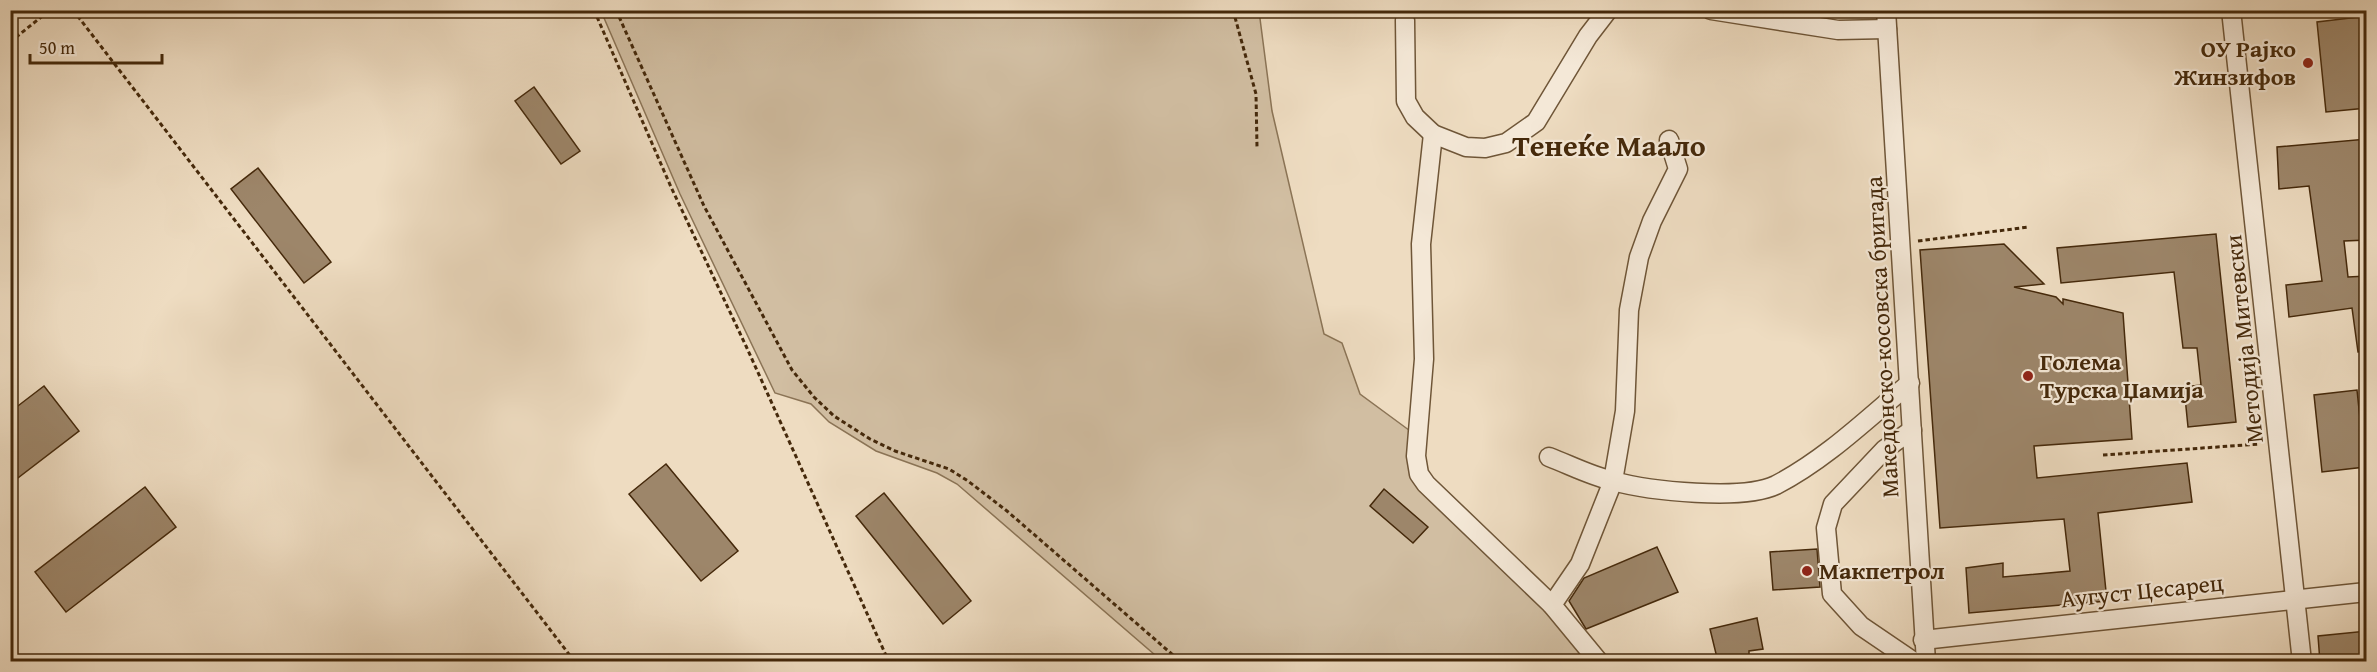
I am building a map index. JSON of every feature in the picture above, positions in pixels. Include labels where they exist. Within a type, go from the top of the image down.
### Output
[{"type":"street","points":[[1405,20],[1406,102],[1415,117],[1432,134],[1466,147],[1485,148],[1506,143],[1536,122],[1588,36],[1608,10]]},
{"type":"street","points":[[1711,10],[1838,30],[1887,29]]},
{"type":"street","name":"Македонско-косовска бригада","points":[[1886,10],[1926,662]]},
{"type":"street","name":"Методија Митевски","points":[[2231,10],[2297,599],[2302,662]]},
{"type":"street","points":[[1432,134],[1420,244],[1424,359],[1416,464],[1423,478],[1442,500],[1552,605],[1599,662]]},
{"type":"street","points":[[1552,605],[1580,564],[1613,482],[1625,411],[1629,310],[1639,257],[1652,221],[1678,170],[1669,140]]},
{"type":"street","points":[[1549,457],[1613,482],[1677,491],[1738,494],[1773,486],[1825,454],[1910,383]]},
{"type":"street","points":[[1912,430],[1885,448],[1838,497],[1833,504],[1826,528],[1832,594],[1861,626],[1914,662]]},
{"type":"street","name":"Аугуст Цесарец","points":[[1923,639],[2367,592]]},
{"type":"path","points":[[10,42],[50,10]]},
{"type":"path","points":[[73,10],[575,662]]},
{"type":"path","points":[[594,10],[670,187],[746,346],[889,662]]},
{"type":"path","points":[[616,10],[704,206],[792,370],[814,398],[834,416],[870,440],[895,452],[949,469],[968,481],[1181,662]]},
{"type":"path","points":[[1233,10],[1256,94],[1257,147]]},
{"type":"path","points":[[1901,243],[2029,227]]},
{"type":"path","points":[[2103,455],[2280,443]]},
{"type":"shaded area","points":[[601,11],[1259,11],[1272,111],[1324,334],[1342,343],[1360,394],[1417,436],[1416,464],[1599,661],[1162,661],[957,484],[937,473],[876,451],[829,422],[811,404],[775,393],[680,194]]},
{"type":"building","points":[[2367,16],[2367,108],[2326,112],[2317,22]]},
{"type":"building","points":[[534,87],[580,151],[561,164],[515,101]]},
{"type":"building","points":[[2367,139],[2367,240],[2344,241],[2348,277],[2367,276],[2367,351],[2358,352],[2352,308],[2289,317],[2286,285],[2322,281],[2309,186],[2279,189],[2277,147]]},
{"type":"building","points":[[258,168],[331,262],[304,283],[231,189]]},
{"type":"building","points":[[2216,234],[2236,422],[2188,427],[2184,387],[2201,385],[2197,348],[2183,348],[2174,272],[2061,283],[2057,248]]},
{"type":"building","name":"Голема Турска Џамија","points":[[2004,244],[2044,284],[2014,287],[2056,297],[2063,304],[2063,299],[2123,313],[2132,439],[2034,446],[2037,478],[2187,463],[2192,502],[2098,513],[2107,601],[1969,613],[1966,568],[2003,563],[2003,577],[2070,571],[2064,519],[1940,528],[1920,250]]},
{"type":"building","points":[[44,386],[79,431],[10,484],[10,412]]},
{"type":"building","points":[[2357,390],[2365,467],[2322,472],[2314,395]]},
{"type":"building","points":[[666,464],[738,551],[701,581],[629,494]]},
{"type":"building","points":[[145,487],[176,527],[66,612],[35,572]]},
{"type":"building","points":[[1384,489],[1428,527],[1413,543],[1370,506]]},
{"type":"building","points":[[884,493],[971,601],[943,624],[856,516]]},
{"type":"building","points":[[1657,547],[1678,592],[1586,629],[1569,601],[1584,578]]},
{"type":"building","points":[[1817,549],[1820,587],[1773,590],[1770,552]]},
{"type":"building","points":[[1757,618],[1763,649],[1749,651],[1749,658],[1718,662],[1710,629]]},
{"type":"building","points":[[2367,631],[2367,662],[2320,662],[2318,636]]},
{"type":"place","name":"ОУ Рајко Жинзифов","points":[[2308,63]]},
{"type":"place","name":"Голема Турска Џамија","points":[[2028,376]]},
{"type":"place","name":"Макпетрол","points":[[1807,571]]},
{"type":"district","name":"Тенеќе Маало","points":[[1609,146]]}]
